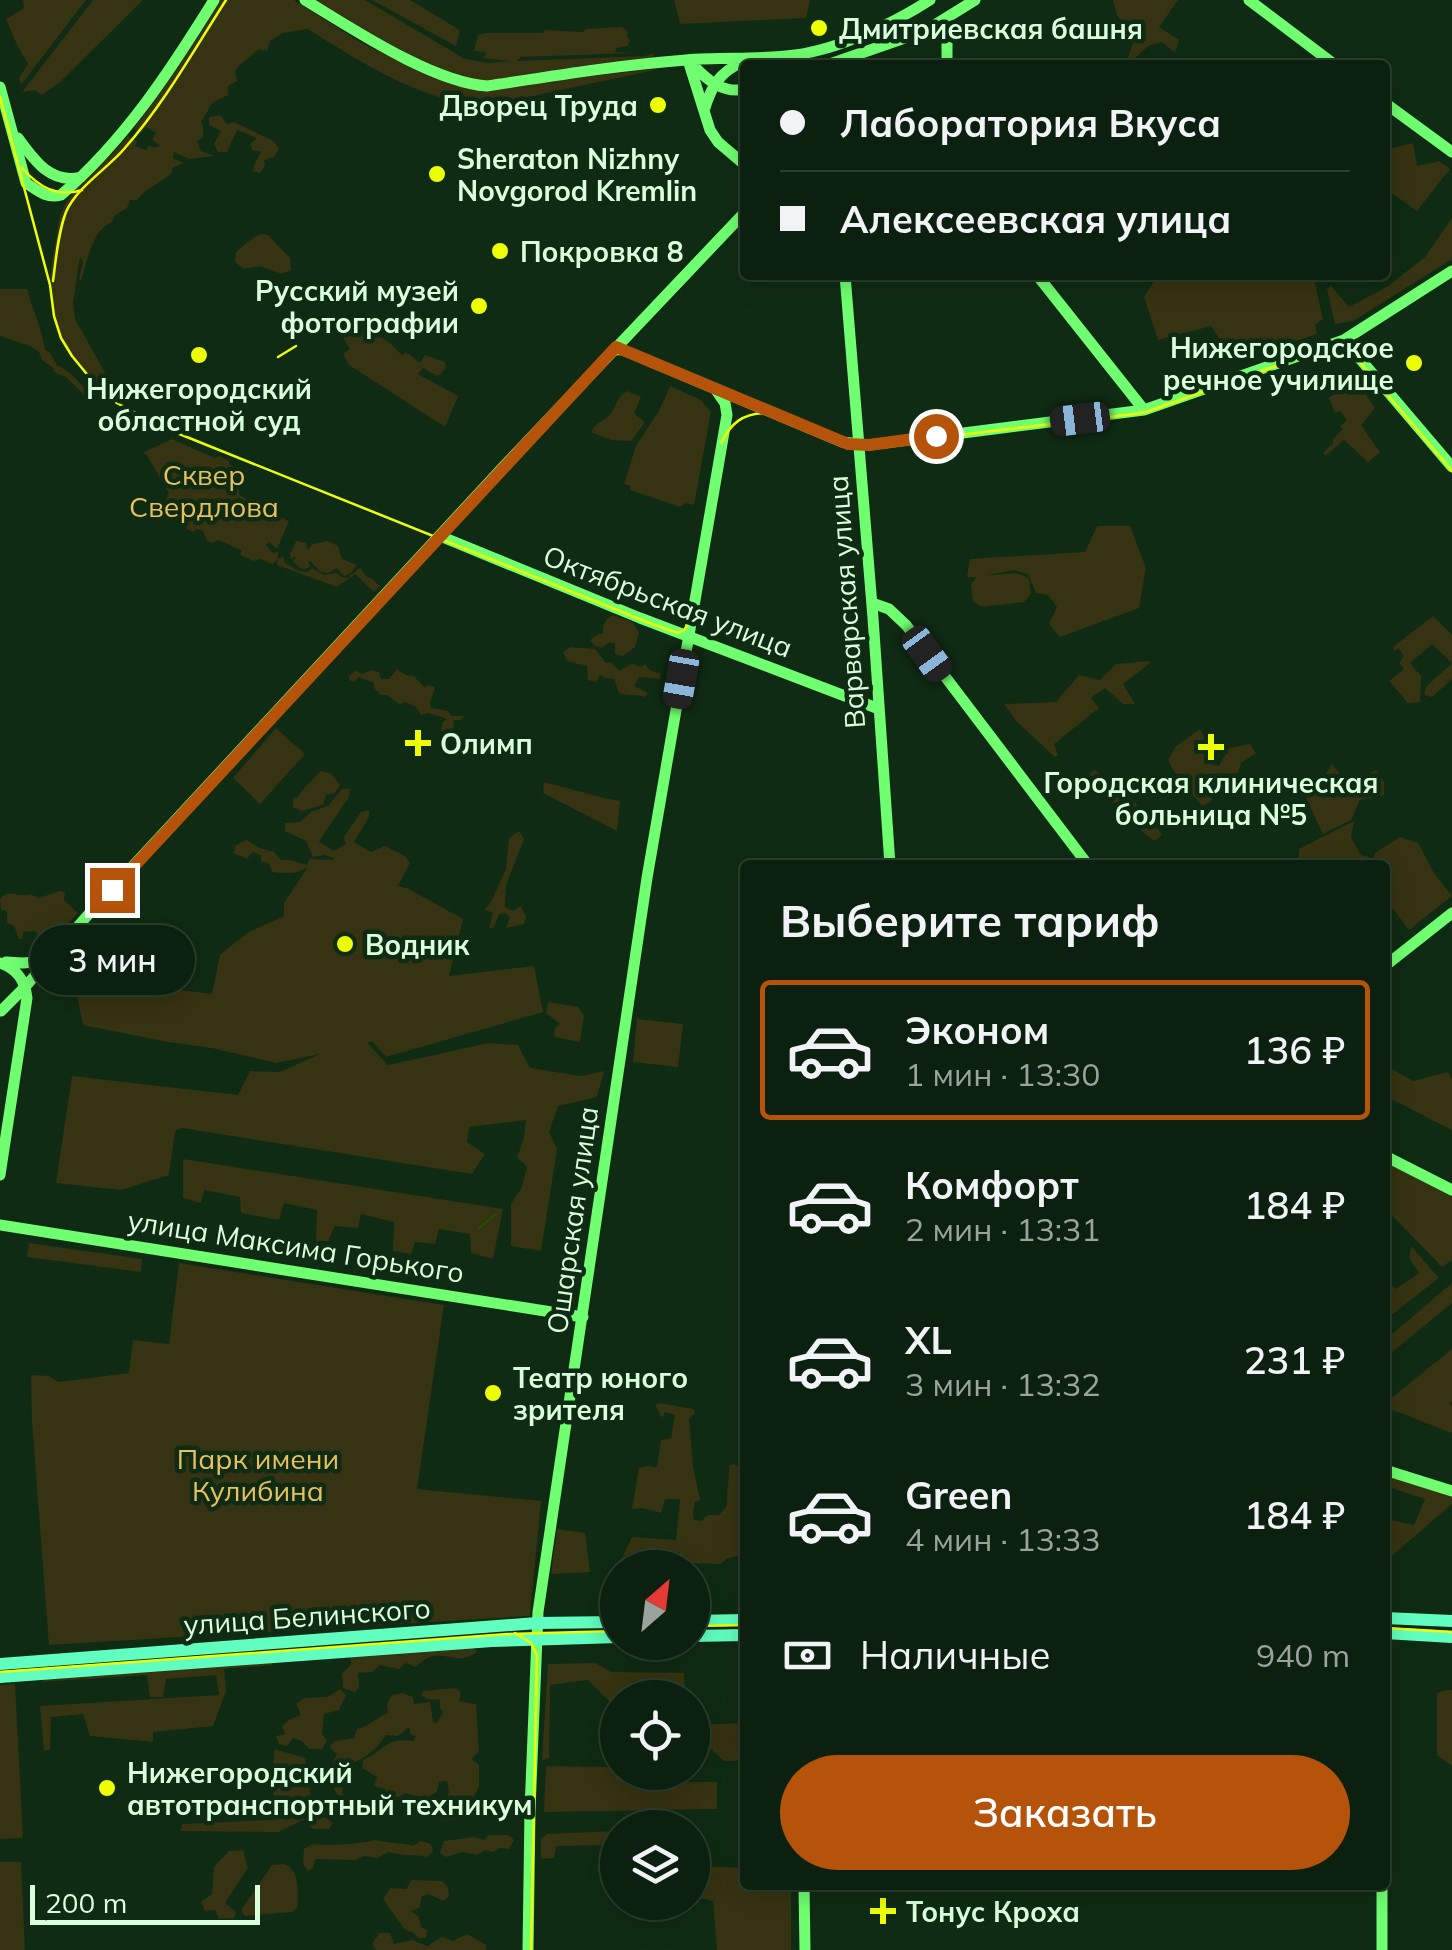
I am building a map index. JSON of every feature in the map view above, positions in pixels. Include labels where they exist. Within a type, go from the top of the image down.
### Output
[{"type":"main road","points":[[1390,1618],[1452,1621]]},
{"type":"main road","points":[[710,1621],[740,1620]]},
{"type":"main road","name":"улица Белинского","points":[[0,1664],[537,1623],[600,1622]]},
{"type":"main road","points":[[1390,1633],[1452,1637]]},
{"type":"main road","points":[[710,1636],[740,1635]]},
{"type":"main road","name":"улица Белинского","points":[[0,1678],[536,1638],[600,1637]]},
{"type":"street","points":[[0,87],[26,183],[44,195],[61,195],[114,145],[142,110],[214,0]]},
{"type":"street","points":[[306,0],[427,68],[470,84],[487,86],[688,60],[762,60]]},
{"type":"street","points":[[777,60],[820,50],[877,28],[930,0]]},
{"type":"street","points":[[841,60],[906,39],[948,19],[975,0]]},
{"type":"street","points":[[1248,0],[1328,60]]},
{"type":"street","points":[[946,60],[948,19]]},
{"type":"street","points":[[820,50],[823,60]]},
{"type":"street","points":[[688,60],[714,84],[740,90]]},
{"type":"street","points":[[688,60],[710,130],[740,161]]},
{"type":"street","points":[[704,111],[722,73],[740,65]]},
{"type":"street","points":[[740,67],[731,76],[730,84],[740,90]]},
{"type":"street","points":[[1390,107],[1452,152]]},
{"type":"street","points":[[13,133],[45,170],[60,178],[81,178]]},
{"type":"street","points":[[0,1011],[740,217]]},
{"type":"street","points":[[616,347],[842,442],[859,445],[1144,410],[1344,340],[1452,271]]},
{"type":"street","name":"Варварская улица","points":[[845,280],[890,860]]},
{"type":"street","points":[[1041,280],[1144,410]]},
{"type":"street","points":[[1344,340],[1452,467]]},
{"type":"street","points":[[713,389],[725,403],[723,434]]},
{"type":"street","points":[[723,434],[742,412],[766,410]]},
{"type":"street","name":"Ошарская улица","points":[[528,1950],[537,1623],[647,878],[723,434]]},
{"type":"street","name":"Октябрьская улица","points":[[440,536],[688,637],[879,709]]},
{"type":"street","points":[[872,602],[889,609],[906,625],[1084,860]]},
{"type":"street","points":[[873,618],[887,617],[906,625]]},
{"type":"street","points":[[1390,962],[1452,913]]},
{"type":"street","points":[[0,962],[46,961]]},
{"type":"street","points":[[0,962],[16,971],[27,998],[0,1176]]},
{"type":"street","points":[[0,1011],[24,1018]]},
{"type":"street","points":[[1390,1159],[1452,1190]]},
{"type":"street","name":"улица Максима Горького","points":[[0,1225],[584,1317]]},
{"type":"street","points":[[1390,1471],[1452,1490]]},
{"type":"street","points":[[804,1890],[805,1950]]},
{"type":"street","points":[[1382,1890],[1382,1950]]},
{"type":"green space","points":[[23,0],[86,0],[21,85],[19,78],[28,64],[6,19],[24,8]]},
{"type":"green space","points":[[93,0],[143,0],[60,82],[42,95],[34,90],[22,92]]},
{"type":"green space","points":[[219,0],[294,0],[360,42],[424,74],[470,89],[664,68],[490,105],[467,104],[395,79],[308,29],[283,33],[270,41],[267,51],[259,49],[237,68],[237,81],[228,86],[228,95],[213,102],[201,122],[203,138],[197,141],[201,151],[215,156],[189,159],[174,152],[173,158],[184,163],[172,168],[169,175],[137,200],[130,200],[127,208],[105,226],[91,247],[81,281],[80,257],[73,303],[75,319],[108,378],[121,393],[116,401],[83,370],[56,324],[50,277],[60,218],[74,192],[128,136],[137,141],[135,146],[146,150],[149,145],[160,145],[152,140],[156,133],[146,127],[141,133],[134,129]]},
{"type":"green space","points":[[315,0],[365,0],[465,59],[488,63],[511,61],[482,58],[485,52],[474,51],[478,35],[544,30],[583,32],[622,27],[630,40],[615,52],[636,53],[520,57],[517,61],[654,56],[487,81],[422,60]]},
{"type":"green space","points":[[372,0],[410,0],[460,30],[456,46]]},
{"type":"green space","points":[[674,0],[810,0],[806,18],[680,24]]},
{"type":"green space","points":[[1113,0],[1178,0],[1159,27],[1179,40],[1175,53],[1162,42],[1127,60],[1134,40],[1117,15]]},
{"type":"green space","points":[[220,115],[227,124],[234,122],[274,141],[279,149],[274,157],[264,160],[260,173],[253,171],[261,152],[252,150],[250,144],[257,138],[237,130],[227,152],[218,152],[214,144],[221,131],[209,125],[209,117]]},
{"type":"green space","points":[[1413,143],[1417,166],[1439,161],[1450,169],[1417,211],[1390,192],[1393,148]]},
{"type":"green space","points":[[1452,218],[1452,259],[1353,321],[1335,324],[1327,289],[1331,286],[1349,307],[1388,286],[1425,257]]},
{"type":"green space","points":[[261,234],[268,235],[290,258],[291,270],[282,274],[260,266],[244,269],[235,262],[236,252]]},
{"type":"green space","points":[[1155,280],[1314,280],[1323,319],[1315,325],[1317,334],[1254,355],[1251,350],[1242,352],[1238,347],[1227,351],[1211,326],[1158,340],[1144,297]]},
{"type":"green space","points":[[0,289],[27,289],[45,350],[89,396],[54,372],[39,352],[0,336]]},
{"type":"green space","points":[[355,325],[359,331],[364,329],[370,339],[383,339],[402,355],[406,352],[420,363],[425,355],[445,362],[446,368],[438,376],[423,368],[418,374],[458,396],[445,427],[349,365],[343,354],[350,349],[340,333]]},
{"type":"green space","points":[[1355,378],[1375,408],[1361,425],[1380,452],[1368,462],[1344,440],[1326,455],[1323,453],[1347,420],[1340,411],[1335,413],[1329,398]]},
{"type":"green space","points":[[670,386],[701,400],[711,412],[694,505],[686,503],[680,507],[630,490],[624,484],[636,446]]},
{"type":"green space","points":[[627,391],[641,397],[634,413],[645,422],[631,441],[611,440],[591,432],[611,413]]},
{"type":"green space","name":"Сквер Свердлова","points":[[172,439],[248,471],[239,484],[239,494],[281,511],[280,517],[289,521],[277,549],[269,542],[266,545],[273,553],[278,552],[278,559],[272,564],[260,559],[253,561],[241,555],[241,550],[218,540],[207,541],[203,531],[186,529],[189,521],[162,507],[169,493],[142,453]]},
{"type":"green space","points":[[1097,526],[1130,526],[1146,568],[1139,608],[1060,637],[1049,624],[1057,607],[1048,595],[1036,593],[1028,574],[1014,570],[988,575],[1014,574],[1029,579],[1031,594],[1024,602],[982,607],[973,601],[971,584],[977,577],[967,577],[970,559],[1085,552]]},
{"type":"green space","points":[[296,541],[306,543],[308,550],[312,544],[328,541],[338,546],[342,559],[357,565],[344,576],[337,568],[321,572],[310,561],[311,566],[300,568],[293,561],[297,556],[291,559],[290,554]]},
{"type":"green space","points":[[283,556],[285,563],[299,571],[312,568],[324,575],[336,573],[347,578],[360,568],[380,586],[374,592],[355,574],[337,587],[277,565]]},
{"type":"green space","points":[[613,615],[633,622],[639,633],[635,647],[623,656],[615,654],[615,643],[602,648],[590,640],[603,634],[605,623]]},
{"type":"green space","points":[[1433,616],[1452,635],[1452,663],[1432,644],[1410,663],[1421,676],[1420,702],[1408,703],[1389,681],[1404,669],[1399,663],[1404,656],[1393,647]]},
{"type":"green space","points":[[571,647],[595,649],[619,671],[632,664],[645,664],[661,674],[660,679],[639,677],[634,686],[648,693],[645,697],[619,693],[614,679],[600,675],[596,682],[588,680],[587,666],[567,661],[563,652]]},
{"type":"green space","points":[[1149,661],[1123,684],[1135,704],[1123,704],[1105,688],[1091,698],[1099,708],[1054,744],[1058,755],[1055,757],[1017,722],[1004,704],[1056,702],[1079,675],[1100,680],[1116,664]]},
{"type":"green space","points":[[1452,663],[1452,679],[1432,697],[1424,695],[1426,687]]},
{"type":"green space","points":[[397,669],[414,676],[424,687],[435,688],[431,708],[448,711],[451,716],[464,716],[454,720],[448,735],[441,731],[447,719],[429,713],[421,715],[416,707],[381,695],[374,683],[359,677],[354,682],[349,680],[356,670],[362,674],[379,672],[381,679],[389,679]]},
{"type":"green space","points":[[276,728],[305,754],[260,804],[233,778]]},
{"type":"green space","points":[[1200,729],[1209,745],[1210,764],[1219,766],[1229,748],[1250,744],[1256,753],[1241,763],[1238,773],[1214,782],[1212,801],[1202,806],[1168,760],[1176,746]]},
{"type":"green space","points":[[1332,764],[1349,784],[1376,770],[1384,782],[1384,795],[1360,800],[1351,820],[1323,834],[1303,792],[1318,779],[1323,789],[1330,786],[1326,774]]},
{"type":"green space","points":[[1095,770],[1140,808],[1162,835],[1154,841],[1133,824],[1089,774]]},
{"type":"green space","points":[[320,771],[331,773],[340,785],[335,793],[326,795],[323,805],[302,811],[293,807],[293,798]]},
{"type":"green space","points":[[544,782],[620,801],[617,831],[543,793]]},
{"type":"green space","points":[[342,789],[350,789],[349,797],[319,841],[333,851],[346,844],[344,837],[361,812],[369,810],[354,842],[371,852],[385,846],[405,856],[410,863],[398,886],[463,919],[449,976],[534,966],[543,1012],[386,1057],[372,1041],[367,1043],[388,1065],[489,1043],[518,1045],[530,1068],[581,1076],[604,1071],[597,1097],[558,1106],[549,1132],[557,1149],[541,1251],[511,1246],[511,1204],[522,1187],[527,1166],[517,1158],[526,1120],[469,1127],[467,1142],[485,1154],[472,1174],[182,1128],[175,1131],[169,1175],[121,1190],[56,1183],[72,1076],[238,1095],[250,1071],[280,1072],[320,1054],[276,1063],[83,1025],[73,976],[212,994],[220,955],[247,933],[284,916],[284,903],[308,867],[292,873],[272,872],[269,864],[261,861],[261,855],[253,852],[247,859],[233,853],[236,845],[247,840],[274,852],[281,860],[307,865],[310,859],[333,860],[324,855],[313,857],[306,841],[285,831],[285,823],[300,822],[311,812],[328,806]]},
{"type":"green space","points":[[1354,821],[1351,838],[1361,855],[1369,860],[1298,860],[1299,849]]},
{"type":"green space","points":[[519,831],[524,839],[506,885],[505,907],[513,911],[521,906],[526,917],[524,924],[506,928],[510,917],[505,913],[499,914],[494,927],[489,929],[493,913],[484,910],[506,869],[509,838]]},
{"type":"green space","points":[[1400,837],[1418,843],[1452,896],[1409,930],[1390,905],[1390,860],[1373,860],[1375,853]]},
{"type":"green space","points":[[65,892],[64,900],[78,913],[51,939],[35,931],[23,932],[23,939],[19,939],[14,926],[7,923],[7,912],[1,909],[0,899],[11,894],[39,898]]},
{"type":"green space","points":[[548,1002],[578,1007],[584,1015],[580,1042],[554,1037],[560,1024],[546,1013]]},
{"type":"green space","points":[[637,1019],[683,1024],[678,1067],[633,1062]]},
{"type":"green space","points":[[1390,1068],[1413,1081],[1448,1072],[1452,1079],[1452,1130],[1390,1099]]},
{"type":"green space","points":[[183,1159],[503,1209],[493,1259],[471,1253],[470,1234],[439,1229],[435,1244],[415,1242],[411,1254],[393,1251],[394,1222],[361,1214],[358,1228],[335,1226],[328,1241],[316,1241],[317,1210],[284,1203],[279,1220],[241,1213],[240,1197],[204,1190],[201,1203],[183,1198]]},
{"type":"green space","points":[[1390,1165],[1452,1196],[1452,1260],[1442,1267],[1390,1213]]},
{"type":"green space","points":[[29,1243],[142,1259],[141,1272],[27,1257]]},
{"type":"green space","points":[[1411,1246],[1439,1278],[1390,1316],[1390,1284],[1396,1289],[1419,1273],[1409,1258]]},
{"type":"green space","name":"Парк имени Кулибина","points":[[179,1263],[444,1305],[417,1489],[541,1501],[530,1616],[49,1645],[31,1375],[49,1376],[58,1382],[129,1373],[133,1340],[169,1344]]},
{"type":"green space","points":[[1452,1283],[1452,1303],[1390,1354],[1390,1336]]},
{"type":"green space","points":[[1452,1349],[1452,1433],[1390,1409],[1390,1399]]},
{"type":"green space","points":[[660,1403],[693,1409],[695,1413],[689,1419],[700,1500],[695,1502],[694,1520],[719,1515],[727,1506],[729,1465],[740,1467],[740,1555],[721,1564],[710,1564],[710,1550],[626,1550],[632,1537],[676,1540],[680,1499],[665,1499],[661,1513],[632,1509],[639,1468],[657,1467],[661,1440],[671,1438],[675,1415],[665,1412],[662,1418],[655,1405]]},
{"type":"green space","points":[[1390,1475],[1452,1494],[1452,1504],[1390,1558],[1390,1520],[1414,1525],[1425,1499],[1390,1488]]},
{"type":"green space","points":[[557,1529],[585,1533],[590,1572],[551,1574]]},
{"type":"green space","points":[[471,1646],[477,1652],[463,1658],[429,1657],[415,1667],[406,1663],[399,1669],[380,1665],[372,1672],[358,1673],[359,1687],[355,1692],[343,1688],[342,1674],[351,1664],[350,1656]]},
{"type":"green space","points":[[272,1662],[273,1665],[224,1669],[226,1691],[213,1726],[153,1732],[153,1742],[90,1736],[83,1714],[51,1717],[50,1750],[44,1750],[40,1706],[219,1695],[216,1675],[166,1679],[163,1697],[150,1697],[147,1675],[41,1682],[47,1678]]},
{"type":"green space","points":[[596,1663],[611,1672],[684,1673],[684,1680],[600,1680],[600,1692],[588,1680],[550,1685],[549,1758],[542,1760],[548,1664]]},
{"type":"green space","points":[[15,1684],[23,1838],[0,1839],[0,1685]]},
{"type":"green space","points":[[455,1688],[461,1692],[459,1701],[476,1704],[479,1751],[471,1759],[479,1765],[479,1787],[474,1796],[482,1803],[481,1815],[442,1820],[437,1815],[447,1806],[443,1800],[449,1793],[447,1781],[439,1782],[437,1792],[424,1799],[406,1793],[387,1796],[385,1789],[374,1786],[377,1777],[362,1768],[363,1760],[391,1743],[413,1741],[416,1736],[411,1735],[409,1727],[398,1736],[386,1735],[368,1755],[343,1766],[342,1793],[350,1802],[351,1812],[341,1814],[332,1806],[338,1796],[331,1775],[337,1754],[330,1745],[354,1738],[357,1729],[388,1713],[392,1695],[403,1693],[413,1697],[414,1704],[430,1702],[433,1722],[437,1723],[443,1712],[440,1700],[427,1699],[421,1695],[423,1691]]},
{"type":"green space","points":[[340,1689],[346,1695],[339,1710],[324,1714],[322,1733],[327,1741],[322,1749],[309,1749],[293,1738],[287,1746],[279,1744],[276,1736],[285,1734],[282,1726],[301,1715],[296,1704],[304,1698],[328,1697]]},
{"type":"green space","points":[[1452,1690],[1452,1766],[1437,1755],[1437,1693]]},
{"type":"green space","points":[[740,1723],[737,1761],[724,1761],[710,1749],[710,1724]]},
{"type":"green space","points":[[274,1749],[305,1758],[311,1817],[327,1818],[333,1823],[329,1829],[313,1829],[303,1820],[279,1832],[181,1831],[182,1824],[274,1820]]},
{"type":"green space","points":[[546,1766],[600,1767],[600,1790],[710,1790],[710,1782],[717,1782],[717,1809],[544,1812]]},
{"type":"green space","points":[[600,1832],[600,1845],[556,1846],[554,1858],[541,1859],[541,1838],[547,1834]]},
{"type":"green space","points":[[489,1835],[508,1835],[514,1840],[509,1849],[485,1850],[477,1855],[462,1852],[446,1857],[440,1853],[444,1841],[474,1837],[484,1840]]},
{"type":"green space","points":[[376,1840],[413,1846],[421,1841],[431,1844],[433,1851],[427,1857],[389,1852],[377,1858],[315,1859],[308,1871],[303,1864],[304,1849],[312,1844]]},
{"type":"green space","points":[[243,1850],[248,1868],[225,1903],[236,1912],[234,1918],[219,1919],[215,1910],[205,1911],[201,1902],[212,1894],[214,1867],[229,1851]]},
{"type":"green space","points":[[0,1862],[21,1862],[25,1950],[0,1950]]},
{"type":"green space","points":[[284,1864],[296,1876],[298,1907],[292,1912],[245,1916],[241,1910],[272,1865]]},
{"type":"green space","points":[[710,1867],[740,1868],[740,1890],[791,1890],[791,1950],[717,1950]]},
{"type":"green space","points":[[412,1880],[442,1881],[448,1887],[449,1896],[443,1901],[429,1894],[422,1896],[419,1908],[411,1911],[427,1930],[426,1938],[405,1930],[383,1898],[391,1888],[406,1889]]},
{"type":"green space","points":[[380,1933],[390,1933],[394,1944],[412,1940],[427,1946],[442,1937],[453,1941],[467,1934],[486,1945],[486,1950],[376,1950],[372,1943]]},
{"type":"waterway","points":[[479,1228],[496,1214]]},
{"type":"tram line","points":[[53,281],[61,229],[71,203],[152,114],[226,0]]},
{"type":"tram line","points":[[0,97],[61,338],[95,384],[115,402],[162,427],[652,624],[678,633],[691,620]]},
{"type":"tram line","points":[[22,168],[49,189],[64,193],[82,190]]},
{"type":"tram line","points":[[721,443],[738,421],[765,413],[841,444],[859,447],[1134,414],[1338,344],[1348,348],[1452,471]]},
{"type":"tram line","points":[[278,357],[296,346]]},
{"type":"tram line","points":[[604,359],[631,354]]},
{"type":"tram line","points":[[709,387],[770,410]]},
{"type":"tram line","points":[[710,1626],[740,1625]]},
{"type":"tram line","points":[[1390,1628],[1452,1632]]},
{"type":"tram line","points":[[0,1672],[507,1634],[600,1631]]},
{"type":"tram line","points":[[515,1633],[531,1643],[537,1655],[531,1950]]},
{"type":"place","name":"Дмитриевская башня","points":[[819,28]]},
{"type":"place","name":"Дворец Труда","points":[[658,105]]},
{"type":"place","name":"Sheraton Nizhny Novgorod Kremlin","points":[[437,174]]},
{"type":"place","name":"Покровка 8","points":[[500,251]]},
{"type":"place","name":"Русский музей фотографии","points":[[479,306]]},
{"type":"place","name":"Нижегородский областной суд","points":[[199,355]]},
{"type":"place","name":"Нижегородское речное училище","points":[[1414,363]]},
{"type":"place","name":"Олимп","points":[[418,743]]},
{"type":"place","name":"Городская клиническая больница №5","points":[[1211,747]]},
{"type":"place","name":"Водник","points":[[345,944]]},
{"type":"place","name":"Театр юного зрителя","points":[[493,1393]]},
{"type":"place","name":"Нижегородский автотранспортный техникум","points":[[107,1788]]},
{"type":"place","name":"Тонус Кроха","points":[[883,1911]]},
{"type":"route","points":[[112,890],[616,347],[848,444],[936,436]]}]
